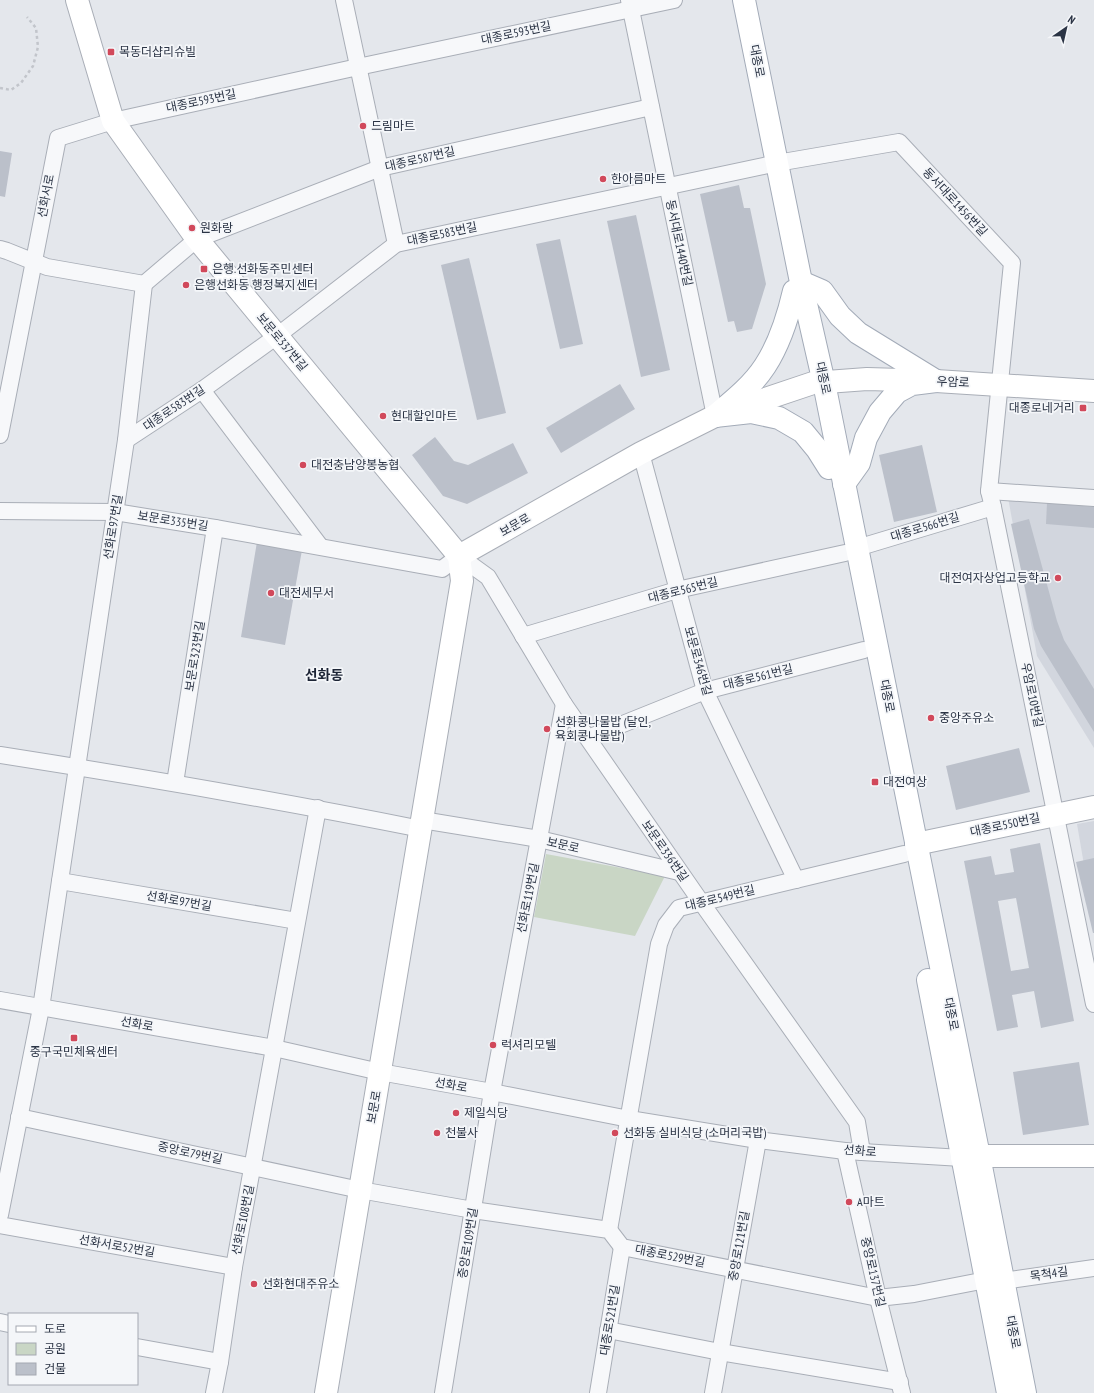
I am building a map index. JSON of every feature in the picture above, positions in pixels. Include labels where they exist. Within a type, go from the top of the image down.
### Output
[{"type":"main road","points":[[77,0],[113,121]]},
{"type":"main road","name":"대종로","points":[[734,0],[773,164]]},
{"type":"main road","name":"대종로","points":[[744,0],[773,164],[797,286],[818,383],[844,484],[864,650],[910,849]]},
{"type":"main road","name":"보문로337번길","points":[[113,121],[197,239],[459,556]]},
{"type":"main road","points":[[715,416],[743,392],[765,366],[783,330],[797,286],[822,291],[840,316],[858,333],[936,381]]},
{"type":"main road","name":"우암로","points":[[818,383],[867,379],[936,381],[1094,391]]},
{"type":"main road","points":[[844,484],[859,463],[866,438],[880,412],[897,392],[912,384],[936,381]]},
{"type":"main road","name":"대종로","points":[[818,383],[829,468],[851,550],[995,1280],[1026,1393]]},
{"type":"main road","name":"보문로","points":[[326,1393],[462,581],[459,556],[641,453],[715,416],[818,383]]},
{"type":"main road","points":[[715,416],[751,412],[779,418],[803,432],[817,449],[829,468]]},
{"type":"main road","name":"대종로550번길","points":[[910,849],[1094,807]]},
{"type":"main road","name":"선화로","points":[[971,1157],[1094,1156]]},
{"type":"main road","name":"대종로","points":[[995,1280],[1008,1393]]},
{"type":"street","points":[[344,0],[396,244]]},
{"type":"street","name":"대종로593번길","points":[[113,121],[630,5],[674,0]]},
{"type":"street","name":"동서대로1440번길","points":[[630,5],[715,416]]},
{"type":"street","name":"대종로587번길","points":[[144,284],[197,239],[380,168],[651,107]]},
{"type":"street","name":"선화서로","points":[[0,435],[58,138],[113,121]]},
{"type":"street","name":"동서대로1456번길","points":[[773,164],[899,142],[1012,263],[1000,385]]},
{"type":"street","name":"대종로583번길","points":[[126,440],[202,390],[277,336],[396,244],[773,164]]},
{"type":"street","points":[[0,250],[7,251],[47,267],[144,284]]},
{"type":"street","name":"선화로97번길","points":[[40,1008],[126,440],[144,284]]},
{"type":"street","name":"우암로10번길","points":[[1000,385],[989,491],[1094,1004]]},
{"type":"street","points":[[202,390],[320,546]]},
{"type":"street","name":"보문로346번길","points":[[641,453],[704,691],[796,880]]},
{"type":"street","points":[[989,491],[1094,498]]},
{"type":"street","name":"대종로566번길","points":[[851,550],[993,507]]},
{"type":"street","name":"보문로335번길","points":[[0,511],[115,512],[320,546],[442,569],[459,556]]},
{"type":"street","name":"보문로323번길","points":[[175,783],[215,528]]},
{"type":"street","name":"대종로565번길","points":[[523,636],[677,590],[851,550]]},
{"type":"street","name":"보문로336번길","points":[[459,556],[488,577],[564,704],[701,902],[858,1122],[862,1152]]},
{"type":"street","name":"대종로561번길","points":[[588,738],[704,691],[864,650]]},
{"type":"street","name":"선화로119번길","points":[[492,1092],[564,704]]},
{"type":"street","points":[[0,755],[421,824]]},
{"type":"street","points":[[274,1048],[318,808]]},
{"type":"street","name":"보문로","points":[[421,824],[539,839],[680,872]]},
{"type":"street","name":"대종로549번길","points":[[629,1119],[659,944],[666,925],[679,908],[796,880],[910,849]]},
{"type":"street","name":"선화로97번길","points":[[60,881],[298,921]]},
{"type":"street","name":"선화로","points":[[0,1000],[274,1048],[380,1072],[629,1119],[758,1140],[845,1151],[971,1157]]},
{"type":"street","points":[[0,1214],[40,1008]]},
{"type":"street","name":"선화로108번길","points":[[214,1393],[234,1267],[274,1048]]},
{"type":"street","name":"중앙로109번길","points":[[443,1393],[492,1092]]},
{"type":"street","name":"중앙로79번길","points":[[19,1117],[360,1190]]},
{"type":"street","points":[[360,1190],[473,1210],[609,1230],[629,1119]]},
{"type":"street","name":"중앙로121번길","points":[[713,1393],[758,1140]]},
{"type":"street","name":"중앙로137번길","points":[[845,1151],[878,1298],[901,1387]]},
{"type":"street","name":"선화서로52번길","points":[[0,1225],[234,1267]]},
{"type":"street","name":"대종로529번길","points":[[609,1230],[622,1247],[878,1298],[914,1294],[995,1280]]},
{"type":"street","name":"대종로521번길","points":[[598,1393],[622,1247]]},
{"type":"street","name":"목척4길","points":[[995,1280],[1094,1268]]},
{"type":"street","points":[[608,1330],[901,1387]]},
{"type":"street","points":[[138,1347],[220,1362]]},
{"type":"path","points":[[0,88],[11,90],[21,83],[33,66],[38,47],[36,28],[27,17]]},
{"type":"shaded area","name":"대전여자상업고등학교","points":[[1007,492],[1094,500],[1094,748],[1037,656]]},
{"type":"shaded area","points":[[1094,821],[1094,923],[1077,824]]},
{"type":"green space","points":[[546,854],[665,876],[635,936],[534,917]]},
{"type":"building","points":[[0,151],[12,153],[5,197],[0,196]]},
{"type":"building","points":[[739,185],[744,208],[750,208],[766,284],[752,329],[737,332],[734,321],[728,322],[700,194]]},
{"type":"building","points":[[636,215],[670,370],[641,377],[607,221]]},
{"type":"building","points":[[560,239],[583,344],[560,349],[536,244]]},
{"type":"building","points":[[469,258],[506,413],[477,420],[441,265]]},
{"type":"building","points":[[620,384],[635,409],[561,453],[546,428]]},
{"type":"building","points":[[435,437],[454,461],[468,465],[513,443],[528,473],[467,504],[443,496],[412,455]]},
{"type":"building","points":[[922,445],[937,512],[894,522],[879,455]]},
{"type":"building","points":[[1047,503],[1094,507],[1094,528],[1046,524]]},
{"type":"building","points":[[1029,519],[1057,621],[1064,640],[1094,689],[1094,732],[1041,646],[1034,629],[1011,524]]},
{"type":"building","name":"대전세무서","points":[[257,542],[302,550],[285,645],[241,637]]},
{"type":"building","points":[[1019,748],[1030,792],[956,810],[946,766]]},
{"type":"building","points":[[1040,843],[1074,1021],[1041,1028],[1034,991],[1012,995],[1018,1027],[997,1031],[964,861],[991,856],[995,875],[1014,872],[1010,849]],"holes":[[[1016,898],[1029,968],[1011,971],[998,901]]]},
{"type":"building","points":[[1094,858],[1094,933],[1093,933],[1076,862]]},
{"type":"building","points":[[1079,1062],[1089,1125],[1023,1135],[1013,1072]]},
{"type":"place","name":"목동더샵리슈빌","points":[[111,52]]},
{"type":"place","name":"드림마트","points":[[363,126]]},
{"type":"place","name":"한아름마트","points":[[603,179]]},
{"type":"place","name":"원화랑","points":[[192,228]]},
{"type":"place","name":"은행.선화동주민센터","points":[[204,269]]},
{"type":"place","name":"은행선화동 행정복지센터","points":[[186,285]]},
{"type":"place","name":"대종로네거리","points":[[1083,408]]},
{"type":"place","name":"현대할인마트","points":[[383,416]]},
{"type":"place","name":"대전충남양봉농협","points":[[303,465]]},
{"type":"place","name":"대전여자상업고등학교","points":[[1058,578]]},
{"type":"place","name":"대전세무서","points":[[271,593]]},
{"type":"place","name":"중앙주유소","points":[[931,718]]},
{"type":"place","name":"선화콩나물밥 (달인, 육회콩나물밥)","points":[[547,729]]},
{"type":"place","name":"대전여상","points":[[875,782]]},
{"type":"place","name":"중구국민체육센터","points":[[74,1038]]},
{"type":"place","name":"럭셔리모텔","points":[[493,1045]]},
{"type":"place","name":"제일식당","points":[[456,1113]]},
{"type":"place","name":"천불사","points":[[437,1133]]},
{"type":"place","name":"선화동 실비식당 (소머리국밥)","points":[[615,1133]]},
{"type":"place","name":"A마트","points":[[849,1202]]},
{"type":"place","name":"선화현대주유소","points":[[254,1284]]},
{"type":"district","name":"선화동","points":[[324,675]]}]
